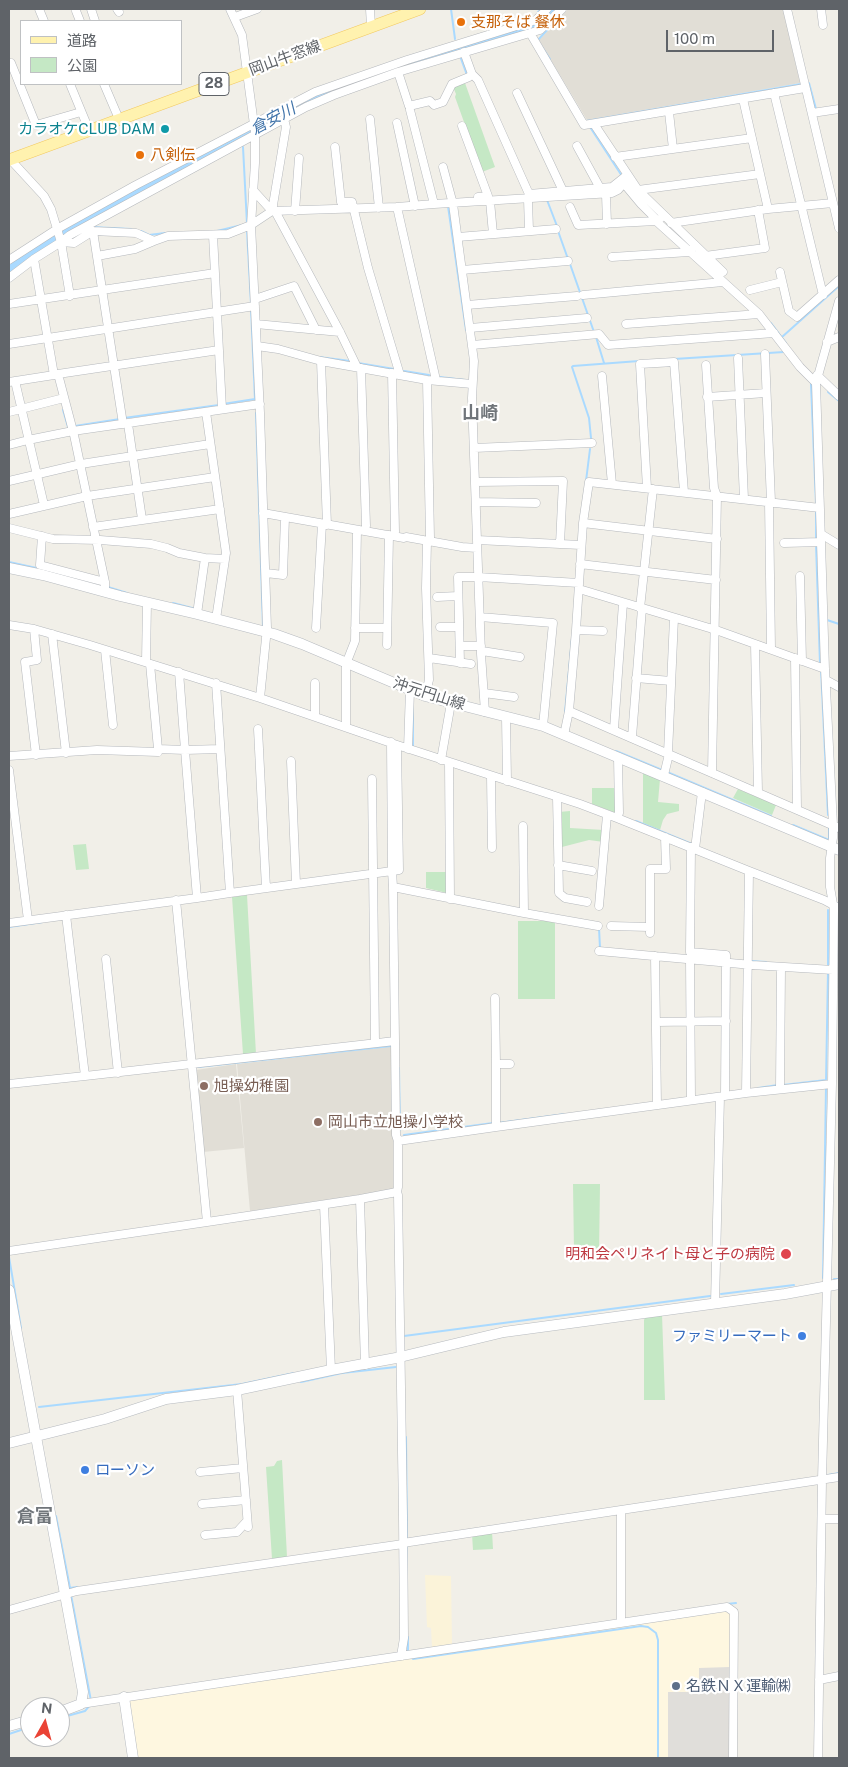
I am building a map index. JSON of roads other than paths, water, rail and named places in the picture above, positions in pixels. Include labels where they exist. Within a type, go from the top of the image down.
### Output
[{"type":"main road","name":"岡山牛窓線","points":[[9,159],[420,9]]},
{"type":"street","points":[[230,9],[242,36],[254,129],[251,209],[253,304],[256,324],[260,404],[266,573],[266,630],[260,697]]},
{"type":"street","points":[[235,18],[257,9]]},
{"type":"street","points":[[370,9],[371,26]]},
{"type":"street","points":[[9,278],[34,259],[59,235],[70,235],[254,129],[266,117],[315,92],[536,20],[547,9]]},
{"type":"street","points":[[9,260],[59,235],[254,129],[284,119],[334,95],[398,72],[530,34],[540,30],[562,9]]},
{"type":"street","points":[[787,9],[839,228]]},
{"type":"street","points":[[821,9],[824,25]]},
{"type":"street","points":[[76,11],[80,20]]},
{"type":"street","points":[[530,34],[584,125],[805,88]]},
{"type":"street","points":[[464,52],[472,74],[478,80],[529,194],[564,191],[603,191]]},
{"type":"street","points":[[11,63],[36,125],[81,112]]},
{"type":"street","points":[[398,72],[409,106],[431,103],[434,105],[444,101],[452,84],[470,77],[472,74]]},
{"type":"street","points":[[70,85],[88,130]]},
{"type":"street","points":[[104,85],[119,119]]},
{"type":"street","points":[[517,93],[564,191]]},
{"type":"street","points":[[774,93],[823,295]]},
{"type":"street","points":[[743,99],[768,209]]},
{"type":"street","points":[[812,113],[839,109]]},
{"type":"street","points":[[410,110],[416,139],[434,202]]},
{"type":"street","points":[[669,112],[673,149]]},
{"type":"street","points":[[272,210],[286,127],[284,119]]},
{"type":"street","points":[[370,119],[379,206]]},
{"type":"street","points":[[397,123],[414,204]]},
{"type":"street","points":[[590,124],[615,157],[624,180],[641,204],[660,219],[723,282],[759,314],[800,367],[839,395]]},
{"type":"street","points":[[450,202],[488,196],[462,126]]},
{"type":"street","points":[[615,157],[752,138]]},
{"type":"street","points":[[401,142],[416,139]]},
{"type":"street","points":[[577,146],[603,191],[607,224]]},
{"type":"street","points":[[335,147],[341,202],[352,202],[368,268],[400,375]]},
{"type":"street","points":[[295,209],[300,158]]},
{"type":"street","points":[[9,159],[44,196],[51,209],[59,235],[70,296]]},
{"type":"street","points":[[443,167],[458,236],[474,361],[470,384],[476,502],[475,546],[480,617],[482,691],[484,693],[485,709]]},
{"type":"street","points":[[638,190],[760,174]]},
{"type":"street","points":[[97,256],[135,249],[168,236],[228,234],[251,225],[272,210],[397,207],[434,202],[546,198],[618,190],[624,180]]},
{"type":"street","points":[[624,180],[638,190],[660,219]]},
{"type":"street","points":[[253,190],[272,210],[359,367],[366,526]]},
{"type":"street","points":[[528,199],[529,231]]},
{"type":"street","points":[[490,201],[492,234]]},
{"type":"street","points":[[570,207],[578,225],[660,219],[671,223],[758,210],[833,203]]},
{"type":"street","points":[[397,207],[436,380]]},
{"type":"street","points":[[705,256],[765,248],[758,210]]},
{"type":"street","points":[[671,223],[692,249],[705,256],[723,272]]},
{"type":"street","points":[[458,236],[556,229]]},
{"type":"street","points":[[59,235],[74,242],[93,231],[136,233],[154,241]]},
{"type":"street","points":[[93,231],[142,519]]},
{"type":"street","points":[[213,235],[222,406]]},
{"type":"street","points":[[612,257],[692,249]]},
{"type":"street","points":[[34,259],[56,375],[81,464],[105,586],[40,564],[42,536]]},
{"type":"street","points":[[462,270],[568,260]]},
{"type":"street","points":[[9,304],[103,291],[215,272]]},
{"type":"street","points":[[780,272],[789,311],[797,317],[839,280]]},
{"type":"street","points":[[467,305],[723,282]]},
{"type":"street","points":[[750,290],[782,282]]},
{"type":"street","points":[[9,344],[217,312],[253,304],[294,286],[316,330]]},
{"type":"street","points":[[818,1758],[822,1518],[820,1480],[826,1286],[828,1276],[831,1082],[829,969],[834,910],[836,906],[830,887],[835,848],[833,838],[836,827],[826,680],[822,668],[817,508],[816,379],[839,301]]},
{"type":"street","points":[[626,324],[759,314]]},
{"type":"street","points":[[470,328],[587,318]]},
{"type":"street","points":[[256,324],[340,332]]},
{"type":"street","points":[[472,346],[595,334],[599,334],[608,344],[774,333]]},
{"type":"street","points":[[827,342],[839,337]]},
{"type":"street","points":[[257,346],[427,380],[470,384]]},
{"type":"street","points":[[44,505],[21,407],[12,382],[219,350]]},
{"type":"street","points":[[765,354],[770,502],[771,650]]},
{"type":"street","points":[[738,358],[744,499]]},
{"type":"street","points":[[316,628],[326,523],[321,360]]},
{"type":"street","points":[[632,737],[650,488],[640,364],[674,362],[684,492]]},
{"type":"street","points":[[706,365],[714,488],[717,496],[712,773]]},
{"type":"street","points":[[387,645],[386,628],[392,534],[392,373]]},
{"type":"street","points":[[602,376],[612,484]]},
{"type":"street","points":[[426,693],[429,680],[426,588],[428,540],[427,380]]},
{"type":"street","points":[[708,397],[766,393]]},
{"type":"street","points":[[9,412],[21,407],[62,398]]},
{"type":"street","points":[[9,445],[72,428],[206,412],[222,406],[260,404]]},
{"type":"street","points":[[206,412],[226,553],[216,616]]},
{"type":"street","points":[[474,448],[592,443]]},
{"type":"street","points":[[9,481],[81,464],[210,444]]},
{"type":"street","points":[[9,514],[87,496],[214,477]]},
{"type":"street","points":[[475,482],[563,481],[560,544]]},
{"type":"street","points":[[565,732],[576,630],[583,524],[589,482],[817,508]]},
{"type":"street","points":[[476,502],[536,503]]},
{"type":"street","points":[[93,527],[220,509]]},
{"type":"street","points":[[263,513],[357,530],[475,546],[582,545]]},
{"type":"street","points":[[266,573],[283,574],[285,517]]},
{"type":"street","points":[[583,524],[717,539]]},
{"type":"street","points":[[9,528],[53,539],[151,544],[179,553],[225,560]]},
{"type":"street","points":[[347,726],[347,661],[355,641],[357,530]]},
{"type":"street","points":[[784,543],[818,540],[839,545]]},
{"type":"street","points":[[198,611],[205,558]]},
{"type":"street","points":[[580,564],[716,580]]},
{"type":"street","name":"沖元円山線","points":[[9,568],[105,586],[147,602],[198,611],[266,630],[347,661],[410,690],[426,693],[451,703],[485,709],[506,717],[544,723],[618,757],[665,773],[702,792],[835,848]]},
{"type":"street","points":[[797,810],[800,576]]},
{"type":"street","points":[[460,663],[458,577],[476,577],[579,586],[623,603],[716,630],[822,668]]},
{"type":"street","points":[[437,597],[458,596]]},
{"type":"street","points":[[147,602],[148,663],[158,749]]},
{"type":"street","points":[[614,729],[623,603]]},
{"type":"street","points":[[480,617],[553,623],[544,723]]},
{"type":"street","points":[[665,773],[668,756],[674,618]]},
{"type":"street","points":[[9,625],[52,634],[216,683],[315,715],[394,744],[409,747],[491,776],[507,779],[607,814],[618,816],[836,906]]},
{"type":"street","points":[[440,627],[459,627]]},
{"type":"street","points":[[355,628],[386,628]]},
{"type":"street","points":[[34,629],[37,660],[25,662],[36,755]]},
{"type":"street","points":[[576,630],[603,631]]},
{"type":"street","points":[[52,634],[66,752]]},
{"type":"street","points":[[756,644],[758,792]]},
{"type":"street","points":[[460,646],[480,647],[520,657]]},
{"type":"street","points":[[105,650],[113,725]]},
{"type":"street","points":[[429,658],[471,664]]},
{"type":"street","points":[[179,672],[197,898]]},
{"type":"street","points":[[636,678],[671,681]]},
{"type":"street","points":[[826,680],[839,687]]},
{"type":"street","points":[[216,683],[230,893]]},
{"type":"street","points":[[315,683],[315,715]]},
{"type":"street","points":[[409,747],[410,690]]},
{"type":"street","points":[[484,693],[514,697]]},
{"type":"street","points":[[450,896],[444,759],[451,703]]},
{"type":"street","points":[[568,712],[614,729],[668,756],[758,792],[836,827]]},
{"type":"street","points":[[506,717],[507,779]]},
{"type":"street","points":[[258,729],[266,888]]},
{"type":"street","points":[[9,923],[296,884],[373,876],[399,870],[394,744]]},
{"type":"street","points":[[9,756],[96,750],[158,752],[158,749],[220,749]]},
{"type":"street","points":[[618,757],[618,816]]},
{"type":"street","points":[[290,761],[296,884]]},
{"type":"street","points":[[9,770],[28,920]]},
{"type":"street","points":[[491,776],[492,848]]},
{"type":"street","points":[[372,779],[375,1043]]},
{"type":"street","points":[[702,792],[694,847],[690,952],[726,955],[726,1021],[715,1303]]},
{"type":"street","points":[[557,797],[559,893],[565,898],[587,902]]},
{"type":"street","points":[[599,906],[607,814]]},
{"type":"street","points":[[523,826],[524,911]]},
{"type":"street","points":[[611,926],[649,930],[650,869],[666,869],[665,837]]},
{"type":"street","points":[[558,865],[592,870]]},
{"type":"street","points":[[392,871],[405,1543],[404,1638],[406,1655]]},
{"type":"street","points":[[746,1091],[749,871]]},
{"type":"street","points":[[393,887],[450,896],[598,926]]},
{"type":"street","points":[[176,900],[207,1220]]},
{"type":"street","points":[[66,915],[85,1076]]},
{"type":"street","points":[[599,951],[726,960],[782,967],[829,969]]},
{"type":"street","points":[[655,956],[657,1102]]},
{"type":"street","points":[[690,958],[691,1098]]},
{"type":"street","points":[[106,959],[118,1073]]},
{"type":"street","points":[[781,1086],[782,967]]},
{"type":"street","points":[[495,998],[496,1124]]},
{"type":"street","points":[[656,1022],[726,1021]]},
{"type":"street","points":[[9,1084],[193,1066],[395,1041]]},
{"type":"street","points":[[496,1064],[510,1064]]},
{"type":"street","points":[[398,1141],[496,1124],[657,1102],[723,1096],[781,1086],[831,1082]]},
{"type":"street","points":[[9,1251],[207,1220],[324,1205],[397,1192]]},
{"type":"street","points":[[360,1199],[365,1365]]},
{"type":"street","points":[[324,1205],[331,1370]]},
{"type":"street","points":[[9,1443],[105,1419],[166,1399],[237,1390],[331,1370],[365,1365],[504,1332],[785,1294],[839,1284]]},
{"type":"street","points":[[9,1290],[36,1436],[69,1593],[83,1692],[87,1704]]},
{"type":"street","points":[[205,1534],[237,1532],[248,1524],[237,1390]]},
{"type":"street","points":[[200,1472],[243,1468]]},
{"type":"street","points":[[9,1610],[69,1593],[839,1477]]},
{"type":"street","points":[[202,1504],[246,1500]]},
{"type":"street","points":[[621,1510],[621,1622]]},
{"type":"street","points":[[822,1518],[839,1519]]},
{"type":"street","points":[[70,1709],[124,1697],[727,1607],[734,1612],[733,1758]]},
{"type":"street","points":[[819,1680],[839,1676]]},
{"type":"street","points":[[124,1697],[133,1758]]},
{"type":"waterway","points":[[451,9],[455,39]]},
{"type":"waterway","points":[[538,12],[541,9]]},
{"type":"waterway","name":"倉安川","points":[[9,268],[63,232],[305,102],[396,68],[535,26],[542,22],[554,9]]},
{"type":"waterway","points":[[538,40],[558,18]]},
{"type":"waterway","points":[[540,44],[550,59]]},
{"type":"waterway","points":[[460,56],[467,75]]},
{"type":"waterway","points":[[807,83],[809,83],[816,109]]},
{"type":"waterway","points":[[586,121],[801,84]]},
{"type":"waterway","points":[[590,127],[622,176]]},
{"type":"waterway","points":[[243,147],[247,224]]},
{"type":"waterway","points":[[547,200],[557,226]]},
{"type":"waterway","points":[[448,206],[466,330]]},
{"type":"waterway","points":[[217,231],[242,225]]},
{"type":"waterway","points":[[73,236],[74,238],[92,227],[131,229]]},
{"type":"waterway","points":[[141,231],[149,235],[165,233]]},
{"type":"waterway","points":[[247,231],[251,304]]},
{"type":"waterway","points":[[558,231],[568,259]]},
{"type":"waterway","points":[[570,264],[594,332]]},
{"type":"waterway","points":[[782,337],[839,286]]},
{"type":"waterway","points":[[251,308],[255,400]]},
{"type":"waterway","points":[[771,323],[786,343]]},
{"type":"waterway","points":[[596,337],[604,363]]},
{"type":"waterway","points":[[674,359],[784,352]]},
{"type":"waterway","points":[[319,357],[350,361]]},
{"type":"waterway","points":[[591,438],[589,418],[572,367],[639,361]]},
{"type":"waterway","points":[[358,363],[394,369]]},
{"type":"waterway","points":[[404,371],[429,375]]},
{"type":"waterway","points":[[440,377],[465,380]]},
{"type":"waterway","points":[[811,384],[816,504]]},
{"type":"waterway","points":[[828,392],[839,401]]},
{"type":"waterway","points":[[223,404],[255,399]]},
{"type":"waterway","points":[[124,418],[219,405]]},
{"type":"waterway","points":[[63,410],[68,427],[70,426]]},
{"type":"waterway","points":[[256,413],[263,627]]},
{"type":"waterway","points":[[75,426],[120,419]]},
{"type":"waterway","points":[[586,481],[590,449]]},
{"type":"waterway","points":[[816,509],[816,539]]},
{"type":"waterway","points":[[816,544],[820,664]]},
{"type":"waterway","points":[[9,562],[41,569]]},
{"type":"waterway","points":[[108,587],[127,593]]},
{"type":"waterway","points":[[173,603],[196,609]]},
{"type":"waterway","points":[[827,620],[839,624]]},
{"type":"waterway","points":[[566,712],[572,638]]},
{"type":"waterway","points":[[821,669],[828,815]]},
{"type":"waterway","points":[[413,703],[413,748]]},
{"type":"waterway","points":[[616,751],[662,770]]},
{"type":"waterway","points":[[667,772],[771,816]]},
{"type":"waterway","points":[[636,821],[692,844]]},
{"type":"waterway","points":[[793,825],[829,840],[829,826]]},
{"type":"waterway","points":[[828,910],[828,967]]},
{"type":"waterway","points":[[9,927],[43,922]]},
{"type":"waterway","points":[[599,928],[600,948]]},
{"type":"waterway","points":[[751,961],[766,962]]},
{"type":"waterway","points":[[826,1082],[828,972]]},
{"type":"waterway","points":[[198,1067],[391,1046]]},
{"type":"waterway","points":[[399,1068],[400,1130]]},
{"type":"waterway","points":[[783,1085],[826,1080]]},
{"type":"waterway","points":[[758,1088],[778,1085]]},
{"type":"waterway","points":[[823,1278],[826,1087]]},
{"type":"waterway","points":[[498,1123],[565,1114]]},
{"type":"waterway","points":[[404,1135],[493,1123]]},
{"type":"waterway","points":[[9,1257],[21,1328]]},
{"type":"waterway","points":[[834,1279],[839,1279]]},
{"type":"waterway","points":[[721,1294],[794,1285]]},
{"type":"waterway","points":[[404,1336],[710,1296]]},
{"type":"waterway","points":[[300,1381],[342,1373],[396,1367]]},
{"type":"waterway","points":[[39,1407],[242,1384],[294,1373]]},
{"type":"waterway","points":[[406,1437],[407,1540]]},
{"type":"waterway","points":[[828,1475],[839,1473]]},
{"type":"waterway","points":[[56,1516],[70,1588]]},
{"type":"waterway","points":[[407,1544],[407,1600]]},
{"type":"waterway","points":[[70,1588],[77,1587]]},
{"type":"waterway","points":[[71,1595],[91,1701]]},
{"type":"waterway","points":[[727,1604],[736,1603]]},
{"type":"waterway","points":[[410,1657],[413,1659],[641,1626],[648,1627],[656,1633],[658,1640],[658,1758]]},
{"type":"waterway","points":[[408,1637],[408,1652]]},
{"type":"waterway","points":[[70,1715],[85,1711],[90,1705]]},
{"type":"waterway","points":[[9,1734],[20,1730]]},
{"type":"place","name":"支那そば 餐休","points":[[461,22]]},
{"type":"place","name":"カラオケCLUB DAM","points":[[165,129]]},
{"type":"place","name":"八剣伝","points":[[140,155]]},
{"type":"place","name":"旭操幼稚園","points":[[204,1086]]},
{"type":"place","name":"岡山市立旭操小学校","points":[[318,1122]]},
{"type":"place","name":"明和会ペリネイト母と子の病院","points":[[786,1254]]},
{"type":"place","name":"ファミリーマート","points":[[802,1336]]},
{"type":"place","name":"ローソン","points":[[85,1470]]},
{"type":"place","name":"名鉄ＮＸ運輸㈱","points":[[676,1686]]},
{"type":"district","name":"山崎","points":[[480,413]]},
{"type":"district","name":"倉富","points":[[35,1516]]}]
